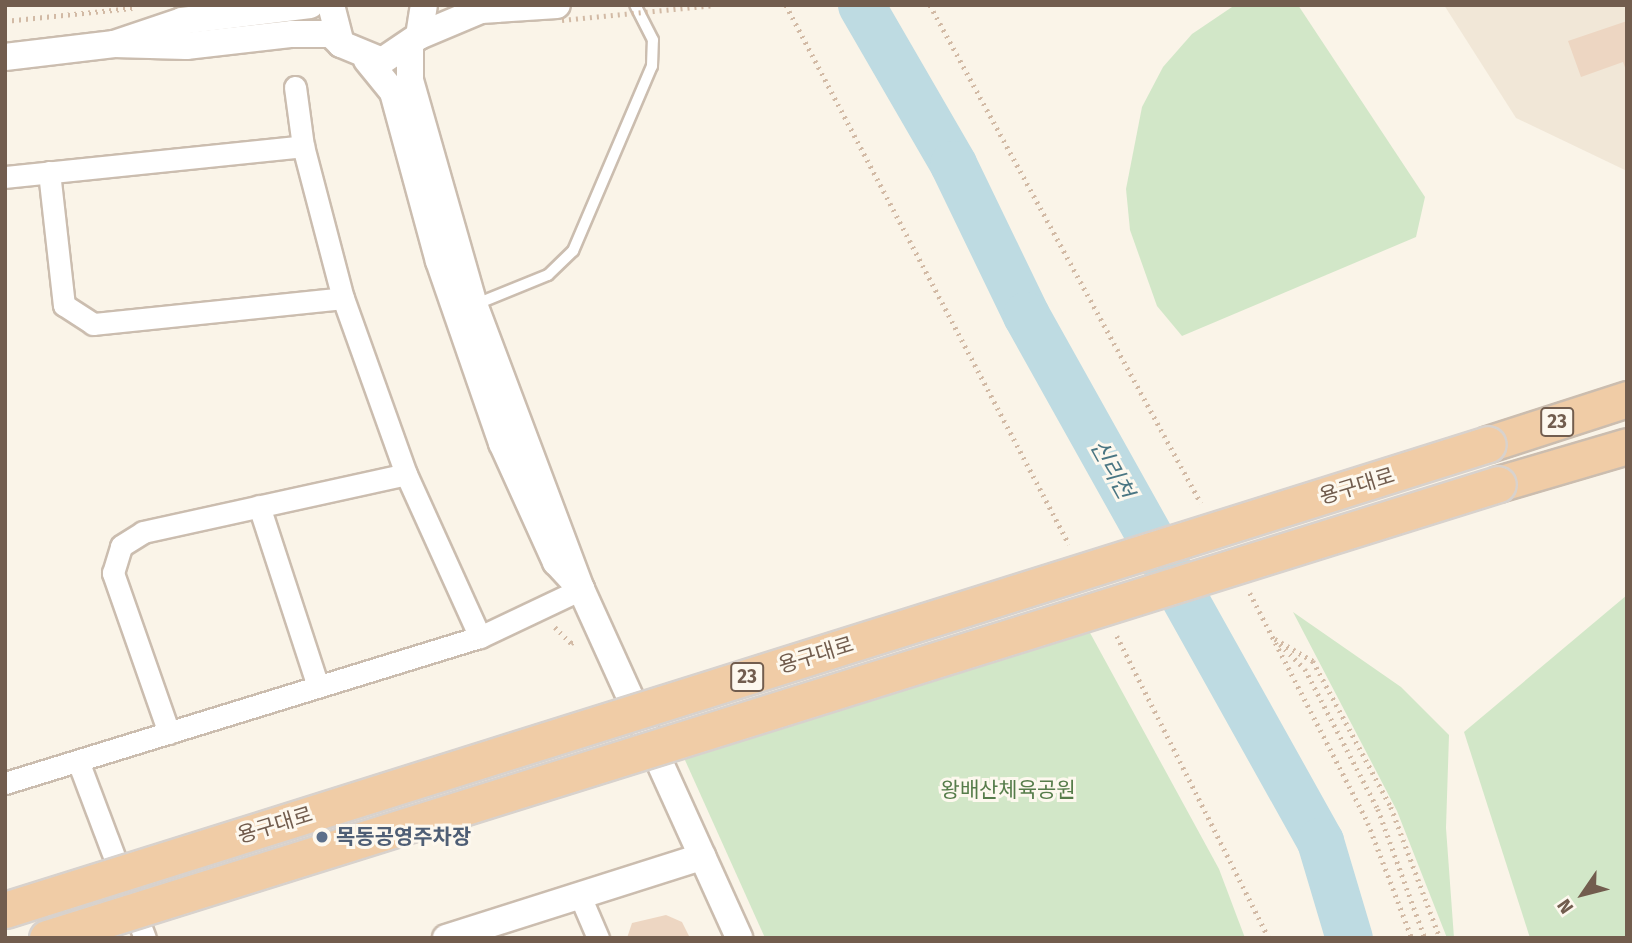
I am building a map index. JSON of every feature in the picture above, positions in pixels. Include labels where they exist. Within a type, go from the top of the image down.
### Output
[{"type":"highway","name":"용구대로","points":[[5,910],[1627,399]]},
{"type":"highway","name":"용구대로","points":[[47,938],[1627,446]]},
{"type":"street","points":[[114,44],[182,21],[310,5]]},
{"type":"street","points":[[331,5],[341,44]]},
{"type":"street","points":[[424,5],[414,43],[410,81],[474,304],[581,589],[738,938]]},
{"type":"street","points":[[367,60],[390,59],[414,43],[481,10],[558,10]]},
{"type":"street","points":[[5,57],[114,44],[186,47],[292,34],[331,34],[341,44],[367,60],[393,92],[443,274],[502,443],[556,562],[581,589]]},
{"type":"street","points":[[295,87],[303,146],[343,298],[406,474],[480,637]]},
{"type":"street","points":[[5,177],[303,146]]},
{"type":"street","points":[[49,172],[64,305],[93,324],[343,298]]},
{"type":"street","points":[[169,733],[113,573],[121,546],[143,532],[406,474]]},
{"type":"street","points":[[259,506],[317,687]]},
{"type":"street","points":[[5,783],[480,637],[581,589]]},
{"type":"street","points":[[78,761],[145,938]]},
{"type":"street","points":[[446,938],[702,858]]},
{"type":"street","points":[[580,896],[598,938]]},
{"type":"lane","points":[[474,304],[548,275],[573,251],[652,65],[653,40],[635,5]]},
{"type":"path","points":[[558,10],[715,5]]},
{"type":"path","points":[[786,5],[1076,558]]},
{"type":"path","points":[[930,5],[1208,517]]},
{"type":"path","points":[[5,21],[143,7]]},
{"type":"path","points":[[1248,590],[1368,823],[1412,938]]},
{"type":"path","points":[[554,626],[570,643]]},
{"type":"path","points":[[1115,632],[1269,938]]},
{"type":"path","points":[[1275,638],[1305,669],[1377,808],[1424,938]]},
{"type":"path","points":[[1275,638],[1313,661],[1391,807],[1440,938]]},
{"type":"shaded area","points":[[1444,5],[1627,5],[1627,171],[1516,118]]},
{"type":"green space","points":[[1298,5],[1425,197],[1416,237],[1182,336],[1157,306],[1130,230],[1126,189],[1142,107],[1163,67],[1192,34],[1232,7]]},
{"type":"green space","points":[[1627,595],[1627,938],[1530,938],[1464,732]]},
{"type":"green space","name":"왕배산체육공원","points":[[1077,609],[1219,869],[1245,938],[765,938],[680,749]]},
{"type":"green space","points":[[1293,612],[1401,687],[1449,735],[1446,828],[1454,938],[1447,938],[1397,811]]},
{"type":"building","points":[[1627,21],[1627,73],[1623,62],[1581,77],[1568,41]]},
{"type":"building","points":[[666,915],[682,922],[690,938],[627,938],[632,923]]},
{"type":"waterway","name":"신리천","points":[[861,5],[953,164],[1026,315],[1320,841],[1349,938]]},
{"type":"place","name":"목동공영주차장","points":[[322,837]]}]
